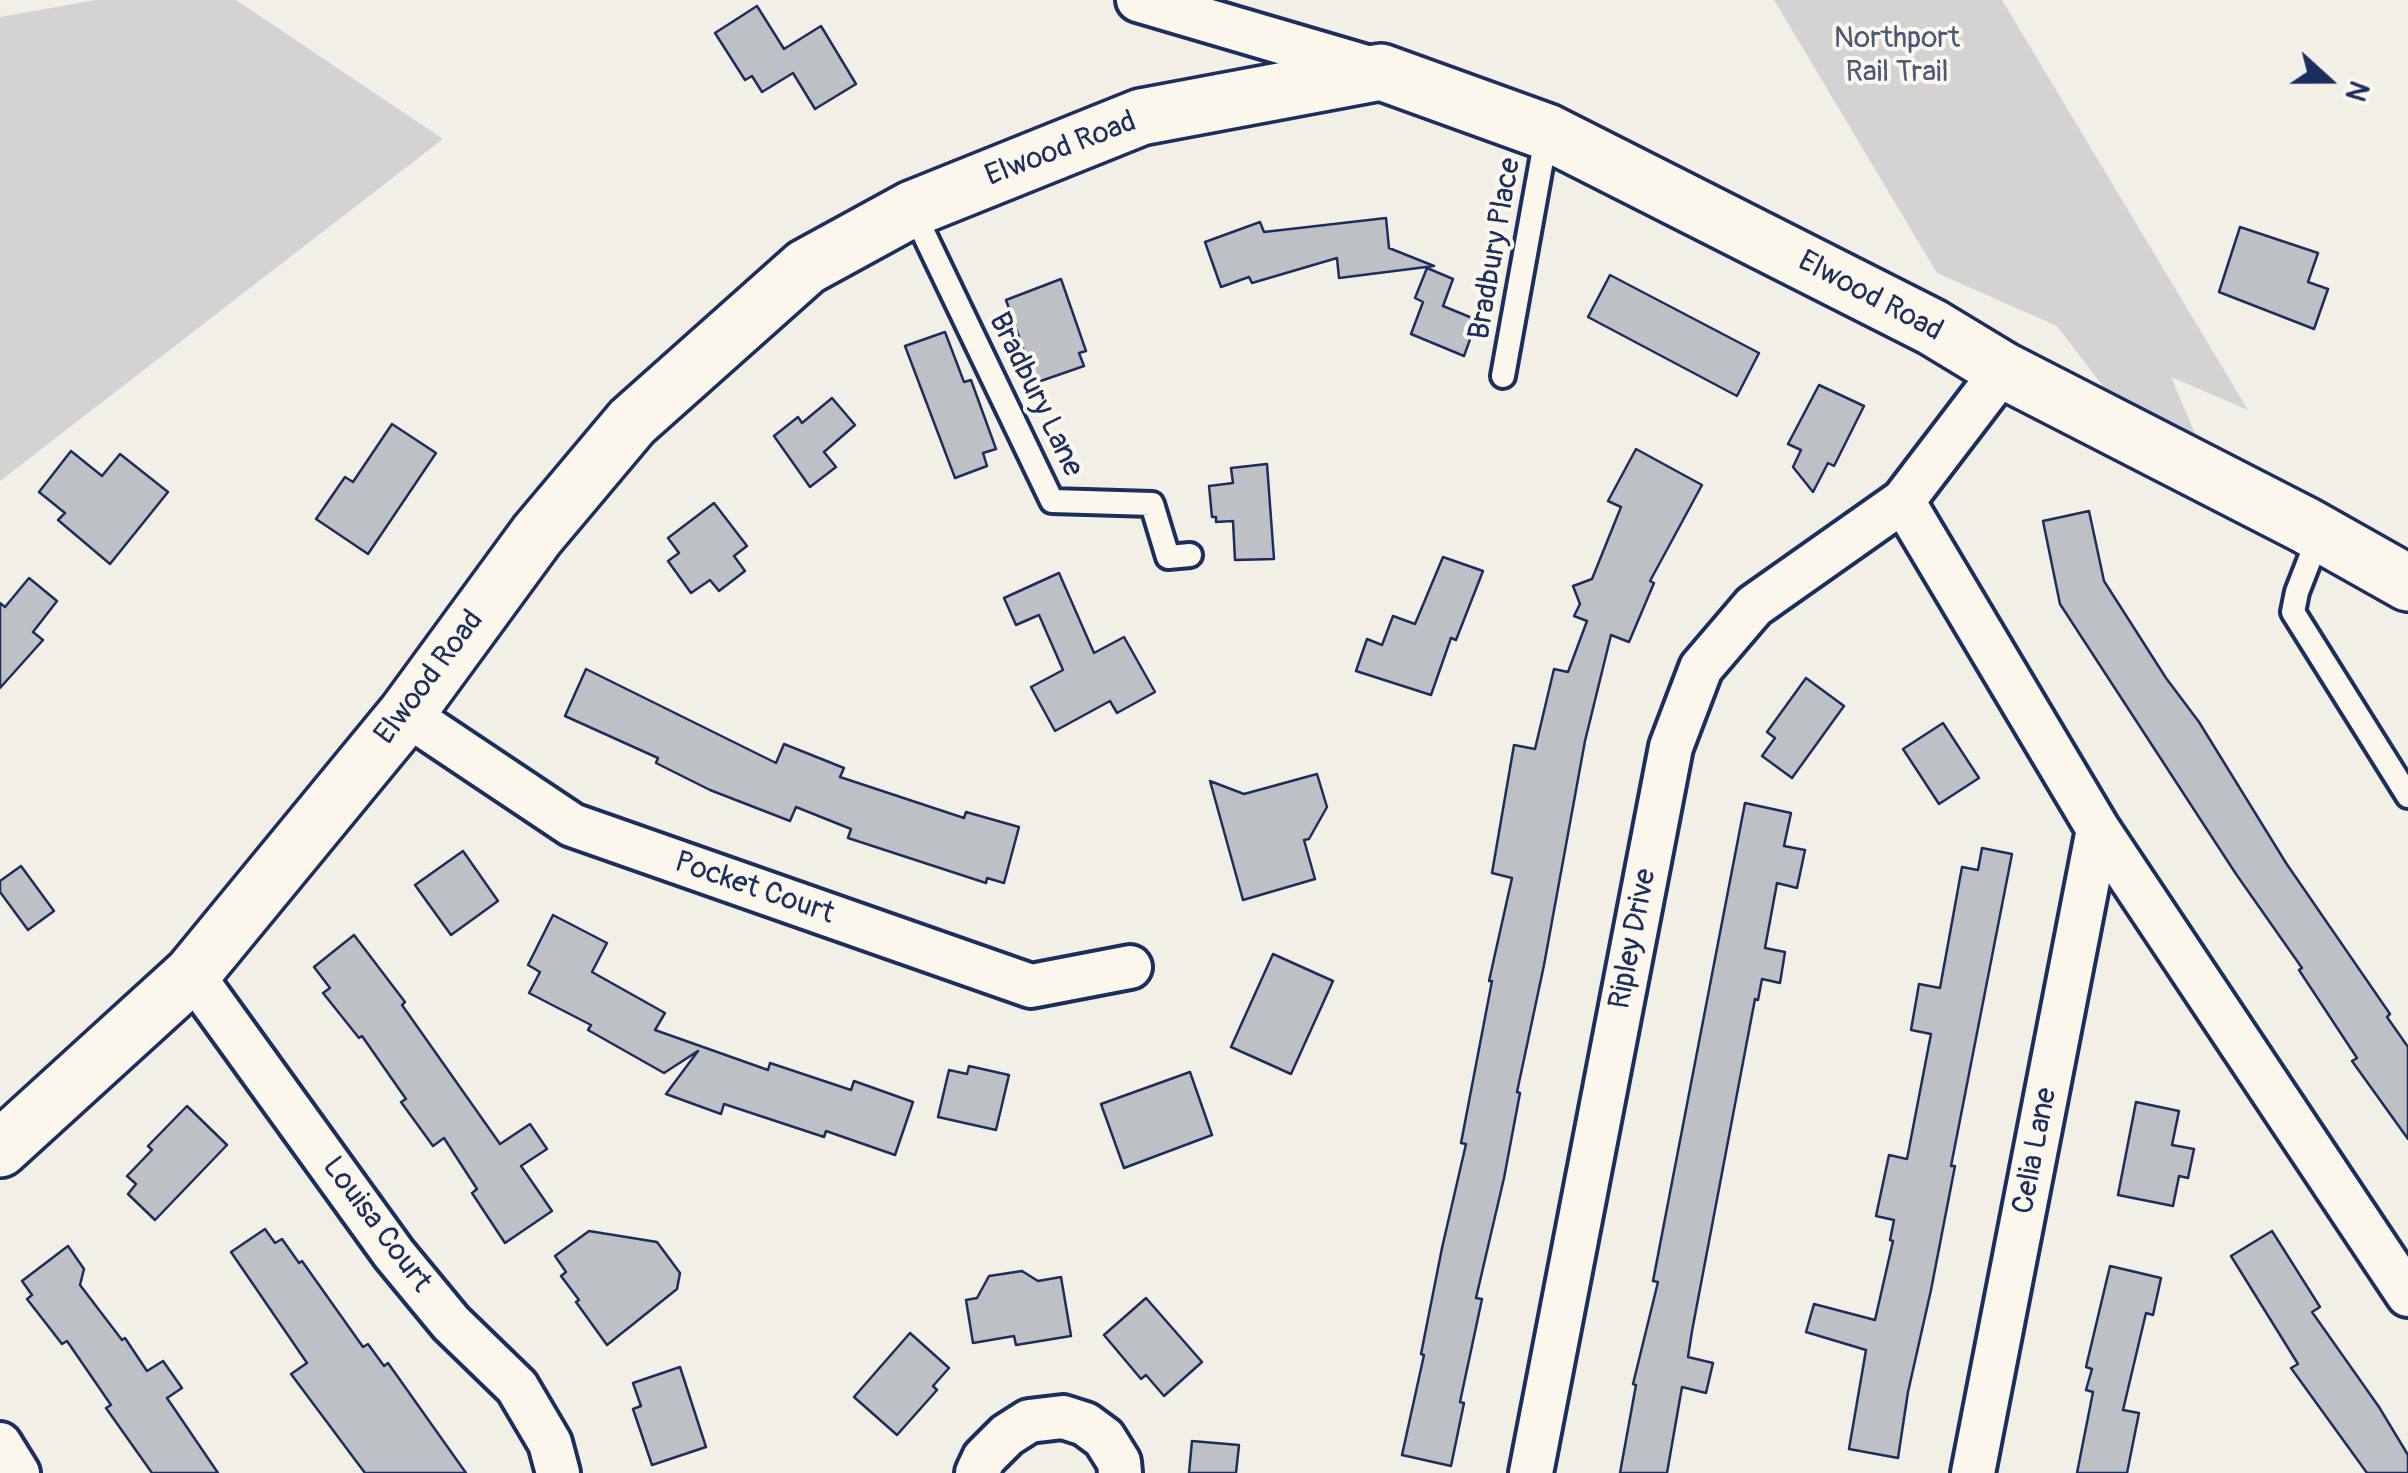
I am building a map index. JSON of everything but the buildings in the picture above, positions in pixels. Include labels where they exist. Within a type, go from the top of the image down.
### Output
[{"type":"main road","name":"Elwood Road","points":[[0,1149],[192,974],[406,714],[537,535],[632,422],[806,267],[912,209],[1140,117],[1381,72],[1547,132],[1932,327],[2003,370],[2320,534],[2408,584]]},
{"type":"street","points":[[1138,0],[1381,72]]},
{"type":"street","name":"Ripley Drive","points":[[1531,1473],[1671,747],[1701,668],[1754,606],[1902,501],[2003,370]]},
{"type":"street","points":[[1902,501],[2098,829],[2408,1295]]},
{"type":"street","name":"Pocket Court","points":[[406,714],[572,826],[1032,986],[1130,968]]},
{"type":"street","name":"Celia Lane","points":[[1973,1473],[2098,829]]},
{"type":"street","name":"Louisa Court","points":[[192,974],[394,1254],[450,1323],[517,1387],[550,1443],[558,1473]]},
{"type":"street","points":[[977,1473],[984,1458],[1028,1421],[1063,1416],[1085,1424],[1104,1438],[1119,1462],[1120,1473]]},
{"type":"street","points":[[0,1444],[18,1473]]},
{"type":"lane","name":"Bradbury Place","points":[[1503,376],[1547,132]]},
{"type":"lane","name":"Bradbury Lane","points":[[912,209],[1052,501],[1152,504],[1168,557],[1190,555]]},
{"type":"lane","points":[[2320,534],[2293,612],[2408,796]]},
{"type":"green space","points":[[96,0],[236,0],[443,139],[0,481],[0,17]]},
{"type":"green space","name":"Northport Rail Trail","points":[[1774,0],[2002,0],[2248,410],[2171,377],[2213,476],[2143,439],[2057,326],[1937,273]]}]
